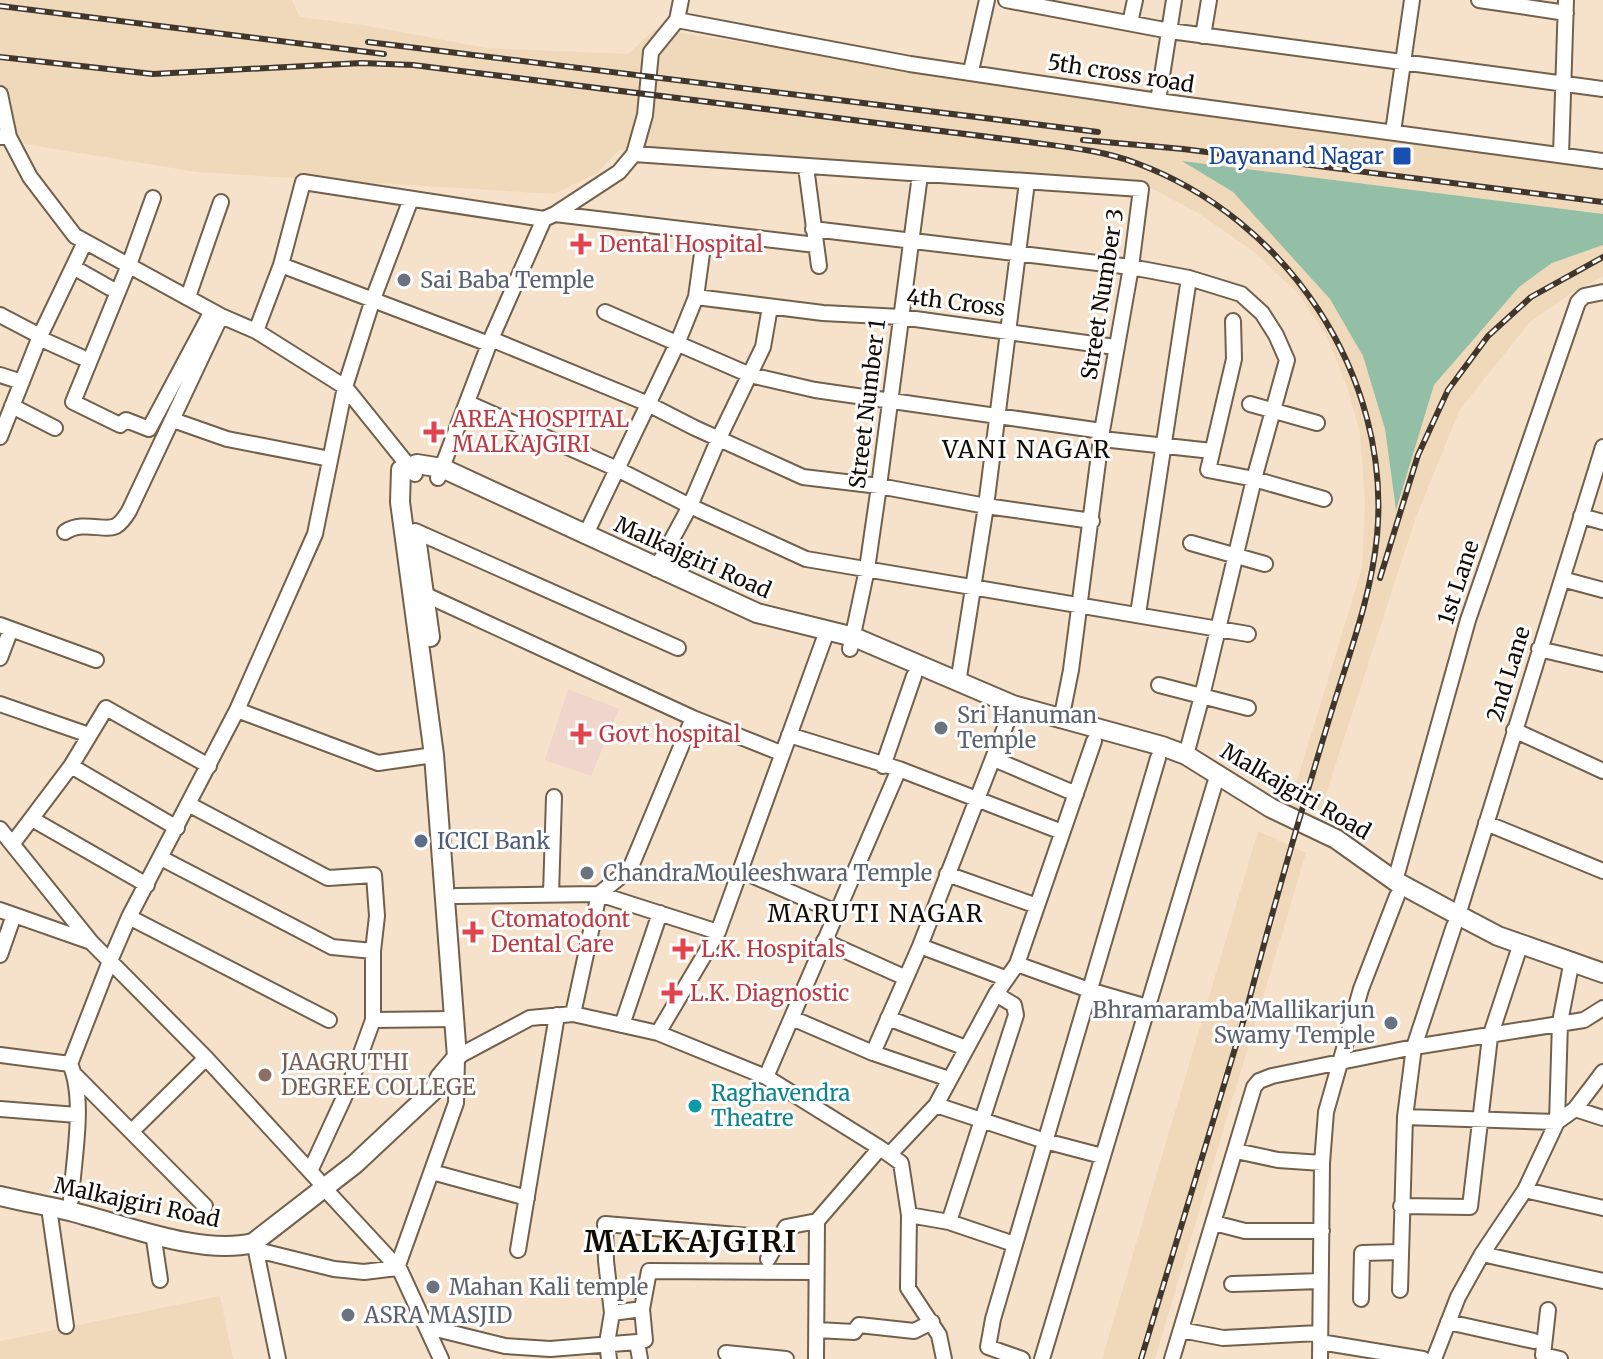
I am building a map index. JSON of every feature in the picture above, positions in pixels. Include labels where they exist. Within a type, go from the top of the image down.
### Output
[{"type":"main road","points":[[451,959],[456,896],[426,595],[407,484],[412,470],[401,470],[400,502],[434,755],[457,1057]]},
{"type":"main road","name":"Malkajgiri Road","points":[[412,470],[440,473],[585,536],[622,559],[656,569],[757,613],[852,643],[1013,705],[1186,755],[1271,808],[1336,839],[1396,888]]},
{"type":"main road","name":"Malkajgiri Road","points":[[440,473],[752,625],[826,636]]},
{"type":"main road","name":"Malkajgiri Road","points":[[852,643],[914,676],[1009,717],[1158,758],[1215,783],[1265,819],[1330,848],[1456,921],[1603,973]]},
{"type":"main road","name":"Malkajgiri Road","points":[[0,1196],[218,1246],[235,1247],[253,1243],[318,1179],[399,1111],[427,1081],[440,1077],[457,1057]]},
{"type":"main road","name":"Malkajgiri Road","points":[[0,1187],[71,1200],[155,1224],[253,1243]]},
{"type":"street","points":[[440,473],[490,342],[550,216],[619,172],[634,154],[645,115],[651,52],[677,20],[681,0]]},
{"type":"street","points":[[971,71],[987,0]]},
{"type":"street","points":[[1006,0],[1064,5],[1130,23],[1203,36],[1603,89]]},
{"type":"street","points":[[1130,23],[1135,0]]},
{"type":"street","points":[[1158,101],[1174,0]]},
{"type":"street","points":[[1203,36],[1209,0]]},
{"type":"street","points":[[1393,132],[1412,0]]},
{"type":"street","points":[[1479,0],[1566,6],[1561,155]]},
{"type":"street","name":"5th cross road","points":[[677,20],[910,64],[1603,161]]},
{"type":"street","points":[[0,94],[4,137],[75,236],[216,314],[256,331],[345,387],[412,470]]},
{"type":"street","name":"Street Number 3","points":[[634,154],[1141,189],[1102,435],[1081,604],[1061,720]]},
{"type":"street","points":[[806,167],[819,266]]},
{"type":"street","name":"Street Number 1","points":[[852,643],[867,569],[920,175]]},
{"type":"street","points":[[256,331],[281,265],[303,182],[411,199],[816,245]]},
{"type":"street","points":[[958,683],[986,506],[1027,182]]},
{"type":"street","points":[[153,198],[129,265],[73,398],[74,403],[120,425],[127,420],[149,429],[216,314]]},
{"type":"street","points":[[71,1200],[77,1115],[73,1070],[110,961],[129,917],[237,710],[315,534],[345,387],[373,299],[411,199]]},
{"type":"street","points":[[188,297],[221,202]]},
{"type":"street","points":[[813,229],[1131,267],[1189,278],[1241,294],[1262,313],[1287,360],[1254,479],[1186,755]]},
{"type":"street","points":[[585,536],[646,403],[677,344],[696,297],[705,232]]},
{"type":"street","points":[[0,437],[8,408],[85,242]]},
{"type":"street","points":[[281,265],[646,403],[803,477],[879,486],[1092,521]]},
{"type":"street","points":[[73,267],[110,288]]},
{"type":"street","points":[[1138,614],[1189,278]]},
{"type":"street","name":"1st Lane","points":[[1320,1359],[1322,1163],[1326,1112],[1338,1062],[1396,888],[1468,620],[1578,302],[1584,296],[1603,292]]},
{"type":"street","name":"4th Cross","points":[[696,297],[770,307],[901,317],[1115,347]]},
{"type":"street","points":[[656,569],[690,506],[763,347],[770,307]]},
{"type":"street","points":[[605,312],[750,375],[815,390],[998,415],[1162,446],[1212,451]]},
{"type":"street","points":[[65,532],[90,525],[109,528],[118,525],[129,511],[173,420],[216,314]]},
{"type":"street","points":[[0,315],[81,357]]},
{"type":"street","points":[[1233,321],[1234,359],[1208,470],[1254,479],[1324,499]]},
{"type":"street","points":[[0,375],[22,382]]},
{"type":"street","points":[[468,403],[615,468],[806,559],[1248,634]]},
{"type":"street","points":[[1250,404],[1317,423]]},
{"type":"street","points":[[8,408],[55,428]]},
{"type":"street","points":[[173,420],[227,439],[330,459]]},
{"type":"street","name":"2nd Lane","points":[[1400,1290],[1405,1117],[1414,1047],[1603,447]]},
{"type":"street","points":[[1581,516],[1603,522]]},
{"type":"street","points":[[415,531],[678,648]]},
{"type":"street","points":[[1191,543],[1265,564]]},
{"type":"street","points":[[1562,579],[1603,590]]},
{"type":"street","points":[[426,595],[693,718],[781,753]]},
{"type":"street","points":[[0,658],[6,627],[96,660]]},
{"type":"street","points":[[658,1033],[718,932],[826,636]]},
{"type":"street","points":[[1539,649],[1603,664]]},
{"type":"street","points":[[883,766],[914,676]]},
{"type":"street","points":[[1159,685],[1248,708]]},
{"type":"street","points":[[0,704],[89,735]]},
{"type":"street","points":[[13,843],[71,766],[106,708],[209,766]]},
{"type":"street","points":[[237,710],[378,763],[434,755]]},
{"type":"street","points":[[873,1053],[920,946],[1009,717]]},
{"type":"street","points":[[573,1014],[599,894],[630,869],[693,718]]},
{"type":"street","points":[[1514,730],[1603,771]]},
{"type":"street","points":[[789,735],[899,769],[1062,832]]},
{"type":"street","points":[[762,1270],[786,1227],[817,1221],[885,1151],[936,1105],[1005,978],[1017,964],[1094,741]]},
{"type":"street","points":[[1022,1359],[988,1347],[1014,1244],[1158,758]]},
{"type":"street","points":[[994,759],[1076,794]]},
{"type":"street","points":[[71,766],[177,828]]},
{"type":"street","points":[[766,1077],[899,769]]},
{"type":"street","points":[[1042,1359],[1215,783]]},
{"type":"street","points":[[551,894],[554,797]]},
{"type":"street","points":[[190,805],[328,878],[374,875],[377,916],[373,951],[373,1020],[318,1179]]},
{"type":"street","points":[[32,819],[147,885]]},
{"type":"street","points":[[1486,823],[1603,871]]},
{"type":"street","points":[[0,829],[91,942],[206,1058],[397,1268],[441,1359]]},
{"type":"street","points":[[161,858],[332,947],[373,951]]},
{"type":"street","points":[[742,871],[836,912]]},
{"type":"street","points":[[947,874],[1037,906]]},
{"type":"street","points":[[456,896],[599,894],[718,932]]},
{"type":"street","points":[[0,955],[7,912],[91,942]]},
{"type":"street","points":[[622,1025],[660,913]]},
{"type":"street","points":[[129,917],[329,1020]]},
{"type":"street","points":[[824,941],[906,978]]},
{"type":"street","points":[[1401,1206],[1470,1207],[1490,1037],[1521,943]]},
{"type":"street","points":[[920,946],[1005,978]]},
{"type":"street","points":[[1434,1359],[1458,1297],[1482,1254],[1525,1190],[1557,1122],[1560,1022],[1572,960]]},
{"type":"street","points":[[1017,964],[1147,1007]]},
{"type":"street","points":[[949,1222],[1016,1015],[1014,1005],[996,994]]},
{"type":"street","points":[[1172,1359],[1254,1087],[1259,1081],[1414,1047],[1490,1037],[1592,1017],[1603,1008]]},
{"type":"street","points":[[397,1268],[456,1103],[457,1057],[530,1018],[573,1014],[658,1033],[766,1077],[901,1163],[909,1215],[908,1288],[939,1335],[944,1359]]},
{"type":"street","points":[[518,1250],[557,1015]]},
{"type":"street","points":[[792,1018],[873,1053],[949,1079]]},
{"type":"street","points":[[888,1018],[966,1048]]},
{"type":"street","points":[[373,1020],[455,1019]]},
{"type":"street","points":[[0,1055],[73,1070],[205,1206]]},
{"type":"street","points":[[132,1131],[206,1058]]},
{"type":"street","points":[[1405,1117],[1557,1122],[1575,1109],[1603,1072]]},
{"type":"street","points":[[936,1105],[1045,1141],[1102,1156]]},
{"type":"street","points":[[0,1109],[77,1115]]},
{"type":"street","points":[[1575,1109],[1603,1118]]},
{"type":"street","points":[[1236,1151],[1278,1160],[1322,1163]]},
{"type":"street","points":[[432,1172],[527,1198]]},
{"type":"street","points":[[1525,1190],[1603,1208]]},
{"type":"street","points":[[49,1208],[66,1326]]},
{"type":"street","points":[[909,1215],[949,1222],[1014,1244]]},
{"type":"street","points":[[816,1359],[817,1221]]},
{"type":"street","points":[[1214,1223],[1245,1231],[1322,1231]]},
{"type":"street","points":[[609,1359],[607,1343],[612,1313],[605,1224],[750,1236],[772,1252]]},
{"type":"street","points":[[153,1233],[160,1280]]},
{"type":"street","points":[[278,1359],[253,1243],[334,1269],[364,1272],[397,1268]]},
{"type":"street","points":[[1361,1299],[1362,1253],[1400,1252]]},
{"type":"street","points":[[1482,1254],[1603,1281]]},
{"type":"street","points":[[428,1327],[505,1346],[550,1349],[637,1342],[645,1340],[642,1309],[649,1271],[816,1272]]},
{"type":"street","points":[[1232,1284],[1320,1281]]},
{"type":"street","points":[[612,1313],[642,1309]]},
{"type":"street","points":[[1548,1310],[1543,1355],[1560,1359]]},
{"type":"street","points":[[817,1330],[854,1332],[859,1325],[914,1331],[932,1322]]},
{"type":"street","points":[[1448,1322],[1534,1341]]},
{"type":"street","points":[[1181,1330],[1223,1338],[1319,1337],[1423,1359]]},
{"type":"street","points":[[637,1342],[640,1359]]},
{"type":"street","points":[[726,1353],[776,1358]]},
{"type":"shaded area","points":[[0,0],[292,0],[300,17],[363,25],[487,48],[628,54],[655,29],[1186,112],[1603,166],[1603,214],[1184,162],[1233,192],[1330,299],[1363,356],[1385,429],[1395,507],[1434,385],[1519,287],[1552,263],[1603,245],[1603,277],[1579,288],[1530,322],[1460,409],[1416,517],[1320,812],[1289,807],[1362,568],[1365,501],[1360,433],[1347,386],[1326,335],[1300,296],[1253,251],[1198,213],[1144,184],[619,150],[597,173],[554,194],[197,172],[0,140]]},
{"type":"shaded area","name":"Govt hospital","points":[[568,689],[619,709],[591,776],[545,760]]},
{"type":"shaded area","points":[[1258,831],[1306,853],[1155,1359],[1102,1359]]},
{"type":"shaded area","points":[[220,1296],[233,1359],[0,1359],[0,1341]]},
{"type":"green space","points":[[1182,161],[1603,214],[1603,245],[1552,263],[1519,287],[1434,385],[1396,510],[1385,429],[1363,356],[1330,299],[1233,192]]},
{"type":"railway","points":[[0,6],[384,54]]},
{"type":"railway","points":[[368,42],[1098,132]]},
{"type":"railway","points":[[0,57],[153,74],[362,63],[413,65],[1056,146],[1096,152],[1136,163],[1190,188],[1239,222],[1282,263],[1318,310],[1347,362],[1367,418],[1377,476],[1377,536],[1364,607],[1296,830],[1247,1008]]},
{"type":"railway","points":[[1083,140],[1183,149],[1603,202]]},
{"type":"railway","points":[[1380,578],[1418,455],[1448,390],[1488,336],[1531,297],[1603,257]]},
{"type":"railway","points":[[1141,1359],[1250,999]]},
{"type":"place","name":"Dayanand Nagar","points":[[1402,156]]},
{"type":"place","name":"Dental Hospital","points":[[581,244]]},
{"type":"place","name":"Sai Baba Temple","points":[[404,280]]},
{"type":"place","name":"AREA HOSPITAL MALKAJGIRI","points":[[434,432]]},
{"type":"place","name":"Sri Hanuman Temple","points":[[941,728]]},
{"type":"place","name":"Govt hospital","points":[[581,734]]},
{"type":"place","name":"ICICI Bank","points":[[421,841]]},
{"type":"place","name":"ChandraMouleeshwara Temple","points":[[587,873]]},
{"type":"place","name":"Ctomatodont Dental Care","points":[[473,932]]},
{"type":"place","name":"L.K. Hospitals","points":[[683,949]]},
{"type":"place","name":"L.K. Diagnostic","points":[[672,993]]},
{"type":"place","name":"Bhramaramba Mallikarjun Swamy Temple","points":[[1391,1023]]},
{"type":"place","name":"JAAGRUTHI DEGREE COLLEGE","points":[[265,1075]]},
{"type":"place","name":"Raghavendra Theatre","points":[[695,1106]]},
{"type":"place","name":"Mahan Kali temple","points":[[433,1287]]},
{"type":"place","name":"ASRA MASJID","points":[[348,1315]]},
{"type":"district","name":"VANI NAGAR","points":[[1027,449]]},
{"type":"district","name":"MARUTI NAGAR","points":[[876,913]]},
{"type":"district","name":"MALKAJGIRI","points":[[691,1241]]}]
